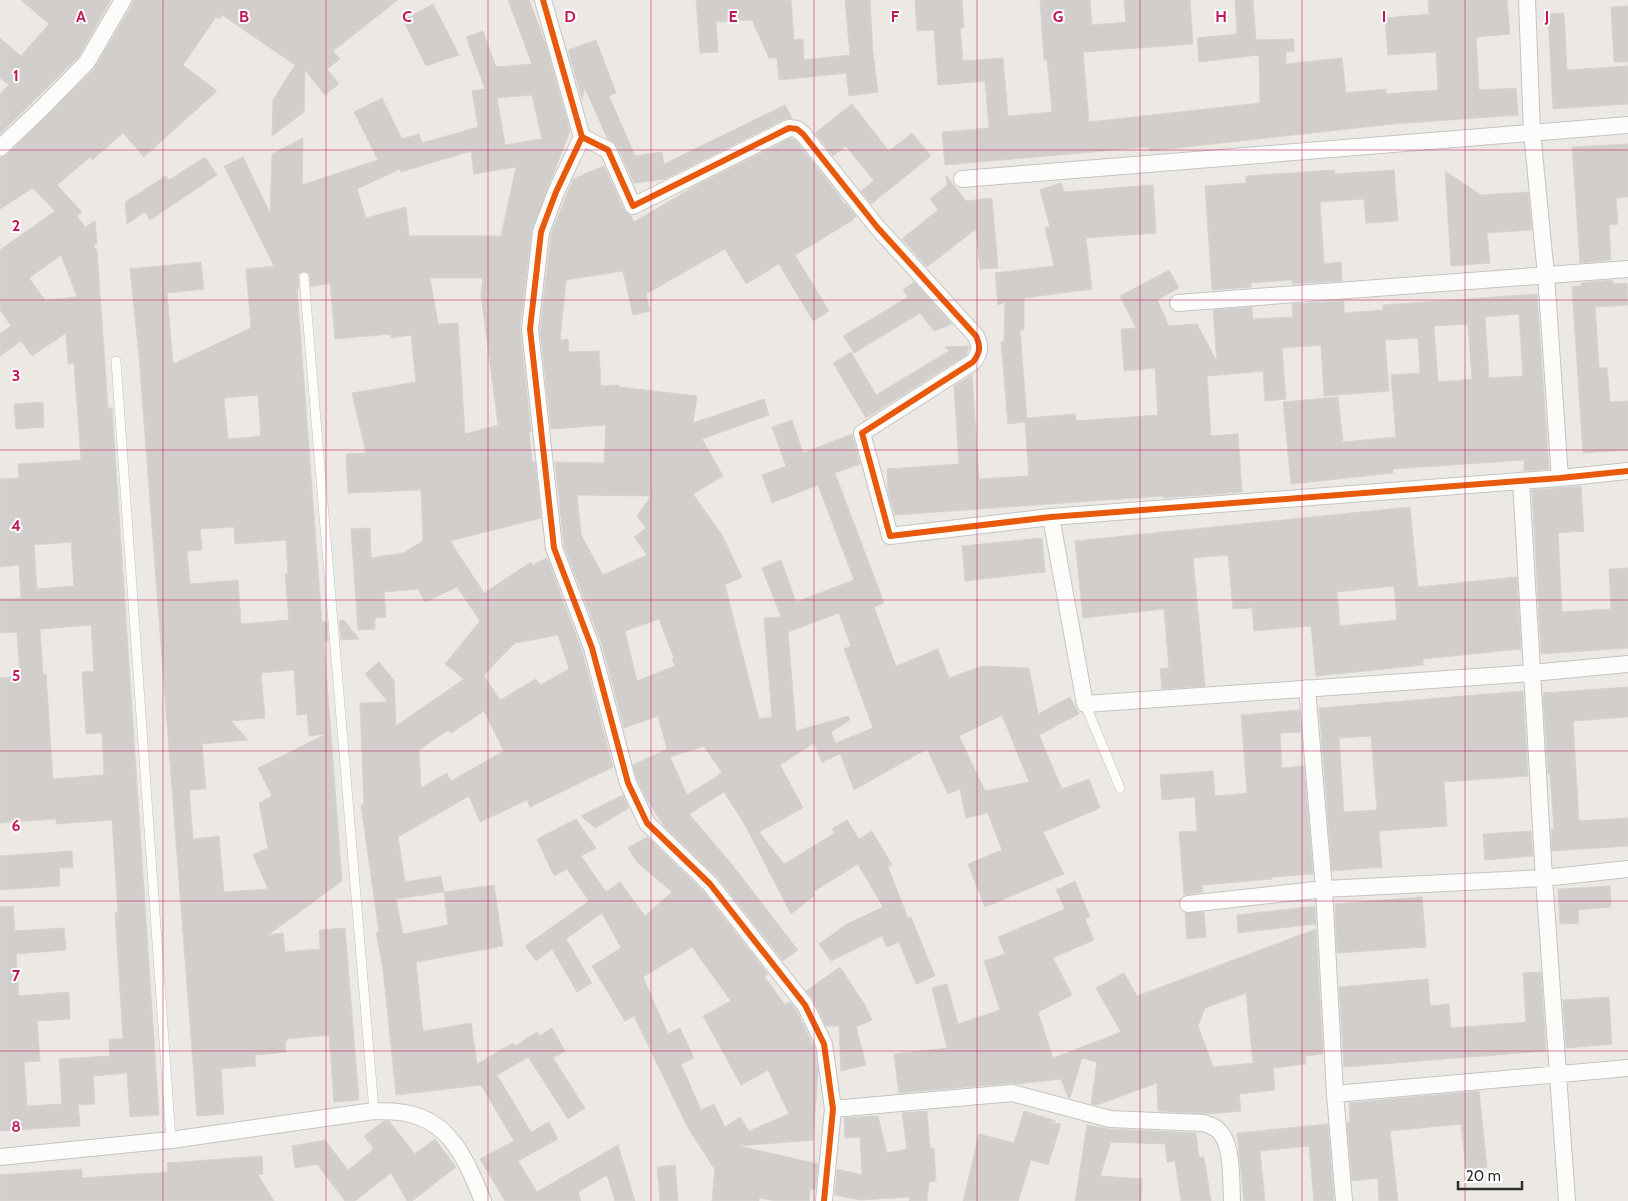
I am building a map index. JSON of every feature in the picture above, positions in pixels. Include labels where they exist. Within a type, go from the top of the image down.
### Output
[{"type":"street","points":[[0,148],[87,62],[123,0]]},
{"type":"street","points":[[543,0],[582,138],[556,192],[541,232],[530,329],[554,548],[592,648],[628,783],[648,823],[710,884],[805,1005],[824,1044],[833,1109],[824,1201]]},
{"type":"street","points":[[1527,0],[1532,132],[1546,275],[1560,478]]},
{"type":"street","points":[[962,179],[1628,125]]},
{"type":"street","points":[[582,138],[608,150],[633,206],[789,128],[797,129],[877,226],[976,336],[980,344],[979,354],[972,362],[862,434],[890,536],[1051,517],[1560,478],[1628,471]]},
{"type":"street","points":[[1178,303],[1628,269]]},
{"type":"street","points":[[1521,481],[1544,878],[1567,1201]]},
{"type":"street","points":[[1051,517],[1085,704],[1532,673],[1628,664]]},
{"type":"street","points":[[1307,688],[1324,889],[1335,1094],[1344,1201]]},
{"type":"street","points":[[1188,904],[1324,889],[1544,878],[1628,869]]},
{"type":"street","points":[[1335,1094],[1628,1068]]},
{"type":"street","points":[[833,1109],[1012,1093],[1110,1119],[1203,1123],[1215,1127],[1222,1134],[1226,1144],[1229,1156],[1232,1201]]},
{"type":"street","points":[[0,1156],[171,1140],[374,1111],[406,1113],[430,1121],[449,1136],[464,1157],[483,1201]]},
{"type":"lane","points":[[304,277],[374,1111]]},
{"type":"lane","points":[[116,361],[171,1140]]},
{"type":"lane","points":[[1085,704],[1120,788]]},
{"type":"building","points":[[21,0],[111,0],[79,56],[0,134],[0,94],[9,85],[0,78],[0,38],[21,56],[49,24]]},
{"type":"building","points":[[133,0],[398,0],[333,51],[340,59],[327,69],[339,84],[325,95],[305,70],[304,112],[272,136],[273,100],[295,65],[222,15],[220,19],[216,17],[183,65],[217,91],[144,157],[123,133],[92,160],[90,157],[57,185],[82,212],[77,216],[85,227],[95,221],[97,244],[93,246],[97,250],[108,408],[112,408],[159,1115],[130,1117],[127,1073],[93,1076],[95,1104],[78,1105],[80,1126],[0,1131],[0,907],[13,906],[15,931],[64,928],[66,950],[16,954],[19,996],[69,992],[70,1019],[37,1021],[40,1061],[24,1062],[27,1106],[62,1104],[59,1059],[110,1056],[109,1039],[123,1039],[115,913],[118,913],[112,820],[56,824],[56,819],[0,823],[0,678],[20,676],[17,632],[0,633],[0,599],[21,598],[19,565],[0,567],[0,479],[19,478],[18,464],[81,460],[74,363],[68,364],[66,333],[32,356],[21,341],[0,356],[0,334],[11,326],[0,310],[0,250],[55,211],[33,188],[0,209],[0,158],[7,155],[94,69],[132,5]],"holes":[[[61,255],[77,297],[45,300],[29,278]],[[71,542],[74,586],[37,589],[34,545]],[[91,625],[94,671],[82,672],[86,734],[102,733],[104,775],[53,779],[46,674],[43,675],[40,629]]]},
{"type":"building","points":[[508,0],[529,0],[545,42],[570,131],[532,229],[520,328],[531,432],[529,432],[532,462],[535,462],[541,518],[450,541],[484,593],[531,562],[532,565],[547,558],[582,651],[613,767],[530,807],[527,800],[480,822],[469,796],[398,837],[405,882],[441,876],[444,892],[494,885],[503,946],[416,962],[423,1031],[471,1023],[477,1064],[513,1043],[515,1046],[537,1032],[539,1036],[552,1028],[565,1051],[553,1058],[585,1108],[568,1119],[528,1057],[497,1075],[531,1132],[549,1122],[558,1139],[518,1161],[537,1192],[618,1145],[635,1201],[615,1201],[607,1175],[578,1192],[581,1201],[505,1201],[480,1159],[514,1141],[481,1085],[396,1095],[383,969],[376,932],[379,932],[361,805],[364,805],[360,703],[388,702],[365,674],[379,662],[394,680],[396,726],[464,679],[445,664],[480,621],[457,587],[425,602],[418,589],[384,592],[386,617],[375,618],[375,629],[358,630],[351,529],[370,528],[371,558],[403,553],[423,541],[421,490],[348,493],[346,454],[366,453],[352,393],[416,382],[411,335],[391,338],[391,334],[335,339],[330,283],[311,287],[309,274],[304,271],[298,275],[299,289],[297,289],[322,622],[327,622],[328,641],[324,641],[342,881],[268,935],[283,933],[285,952],[320,949],[319,930],[345,928],[359,1100],[334,1102],[329,1035],[287,1039],[285,1041],[286,1052],[255,1055],[256,1066],[221,1069],[224,1114],[197,1116],[139,357],[130,269],[201,262],[204,289],[167,293],[173,364],[251,328],[246,269],[274,266],[224,166],[243,157],[270,213],[272,154],[303,138],[302,185],[378,160],[354,112],[382,98],[402,139],[419,134],[422,143],[478,127],[472,91],[485,89],[466,37],[483,31],[496,67],[532,64]],"holes":[[[532,95],[542,139],[505,145],[497,98]],[[471,151],[474,174],[516,167],[501,236],[409,236],[406,207],[366,218],[357,189],[400,169],[401,172]],[[430,278],[483,278],[481,294],[498,425],[465,434],[458,323],[438,324]],[[258,395],[261,436],[228,439],[224,398]],[[234,527],[235,544],[286,540],[288,574],[285,574],[289,620],[241,624],[238,580],[190,584],[187,551],[202,550],[200,529]],[[558,635],[569,669],[540,685],[536,679],[500,700],[484,676],[515,643]],[[294,670],[297,715],[307,714],[309,736],[326,734],[258,768],[272,796],[259,803],[268,848],[253,855],[268,889],[224,892],[219,836],[193,839],[189,790],[206,789],[202,744],[248,740],[231,721],[265,718],[261,673]],[[484,711],[504,751],[451,781],[447,773],[421,788],[419,750],[448,730],[451,733]],[[444,892],[448,925],[403,934],[396,899]]]},
{"type":"building","points":[[696,0],[791,0],[794,40],[803,39],[804,60],[850,55],[845,0],[870,0],[873,53],[878,92],[849,96],[846,73],[779,80],[777,58],[769,58],[752,20],[716,22],[718,52],[700,53]]},
{"type":"building","points":[[915,0],[962,0],[964,28],[960,28],[963,61],[1003,58],[1008,116],[1052,112],[1047,60],[1044,60],[1040,0],[1090,0],[1092,25],[1126,22],[1124,0],[1190,0],[1193,44],[1083,52],[1089,122],[1260,103],[1259,55],[1199,62],[1197,38],[1237,34],[1235,0],[1253,0],[1256,40],[1294,39],[1294,51],[1286,52],[1286,64],[1342,58],[1346,93],[1386,89],[1386,94],[1438,90],[1436,52],[1388,55],[1385,18],[1429,14],[1428,0],[1507,0],[1510,34],[1476,37],[1479,90],[1516,88],[1518,115],[1393,124],[1150,151],[1149,147],[945,165],[942,132],[989,128],[985,81],[938,85],[934,30],[917,31]]},
{"type":"building","points":[[433,4],[459,55],[426,66],[403,20]]},
{"type":"building","points":[[1628,6],[1628,62],[1614,62],[1611,7]]},
{"type":"building","points":[[1564,13],[1567,70],[1628,66],[1628,104],[1553,109],[1548,14]]},
{"type":"building","points":[[596,40],[616,93],[609,96],[635,156],[662,152],[664,164],[785,105],[792,118],[785,119],[665,179],[634,183],[617,146],[607,138],[585,88],[582,99],[568,50]]},
{"type":"building","points":[[852,104],[889,151],[912,133],[931,156],[871,204],[861,191],[874,181],[846,146],[833,156],[815,133]]},
{"type":"building","points":[[791,138],[796,141],[844,204],[856,216],[853,220],[795,255],[829,311],[813,321],[779,264],[746,284],[725,249],[646,294],[650,311],[633,315],[623,271],[566,280],[560,340],[568,339],[569,352],[599,351],[601,386],[618,385],[619,387],[697,396],[693,423],[764,399],[769,415],[702,439],[723,476],[693,494],[722,535],[742,577],[725,585],[759,719],[772,717],[764,618],[781,617],[762,568],[781,560],[796,602],[854,580],[818,485],[772,503],[762,475],[786,466],[772,427],[792,420],[803,453],[852,434],[860,464],[835,473],[884,603],[874,607],[896,666],[938,649],[949,678],[982,666],[1029,668],[1038,714],[1070,697],[1079,714],[1039,735],[1062,789],[1089,779],[1100,808],[1043,832],[1064,874],[985,907],[968,864],[1002,850],[988,813],[966,818],[960,789],[948,794],[927,749],[854,790],[836,743],[873,728],[844,649],[851,646],[839,613],[788,632],[796,731],[848,716],[850,720],[831,732],[840,754],[822,762],[814,743],[780,765],[803,808],[759,832],[784,864],[835,833],[832,829],[847,820],[859,839],[872,831],[892,865],[888,867],[908,918],[911,917],[935,976],[916,984],[899,942],[887,947],[882,936],[831,961],[819,944],[847,924],[883,907],[858,864],[813,892],[815,895],[791,914],[745,825],[724,792],[689,814],[730,862],[798,950],[783,961],[718,878],[664,826],[646,798],[637,780],[633,765],[667,749],[658,716],[624,728],[602,645],[564,546],[555,462],[604,463],[606,425],[551,429],[540,329],[551,234],[573,179],[604,166],[624,210],[631,216],[634,222],[695,186]],"holes":[[[577,495],[651,496],[637,516],[646,528],[634,537],[647,555],[603,575],[581,535]],[[659,619],[674,658],[672,659],[675,666],[637,681],[625,631]],[[1002,715],[1029,782],[985,791],[959,736]],[[704,746],[722,773],[687,795],[670,757]]]},
{"type":"building","points":[[1628,144],[1628,197],[1616,198],[1618,224],[1609,225],[1611,260],[1580,263],[1572,147]]},
{"type":"building","points":[[205,157],[217,175],[150,220],[145,212],[127,224],[125,202],[166,176],[169,180]]},
{"type":"building","points":[[1334,170],[1335,174],[1394,170],[1398,221],[1366,223],[1364,199],[1320,202],[1324,264],[1341,262],[1342,281],[1292,284],[1292,280],[1251,283],[1251,287],[1212,290],[1205,186],[1246,183],[1246,176]]},
{"type":"building","points":[[1445,171],[1481,195],[1528,192],[1532,230],[1487,233],[1490,263],[1451,266]]},
{"type":"building","points":[[946,175],[966,201],[992,198],[998,268],[980,269],[976,229],[927,267],[902,239],[938,210],[930,199],[947,185]]},
{"type":"building","points":[[1061,183],[1064,192],[1153,185],[1156,233],[1086,238],[1092,289],[1024,298],[1024,330],[1020,330],[1027,418],[1075,414],[1076,421],[1158,415],[1155,368],[1124,371],[1121,329],[1136,328],[1120,296],[1169,270],[1179,288],[1157,300],[1169,326],[1197,324],[1217,362],[1213,310],[1252,307],[1253,319],[1293,317],[1292,304],[1344,301],[1344,313],[1383,310],[1383,305],[1537,294],[1549,469],[1524,471],[1524,460],[1393,469],[1393,473],[1291,484],[1283,402],[1338,397],[1343,442],[1396,437],[1391,375],[1420,373],[1418,338],[1385,340],[1389,391],[1324,396],[1321,345],[1282,348],[1286,399],[1265,401],[1263,371],[1207,376],[1211,436],[1238,434],[1242,492],[895,515],[888,492],[887,469],[959,464],[954,386],[972,375],[979,479],[1029,476],[1025,422],[1008,424],[1001,342],[1004,341],[1005,302],[998,305],[995,273],[1054,266],[1045,228],[1050,227],[1040,190]],"holes":[[[1519,314],[1523,376],[1489,378],[1485,317]],[[1468,324],[1472,379],[1438,382],[1434,326]]]},
{"type":"building","points":[[1612,280],[1613,284],[1627,283],[1628,305],[1595,307],[1599,368],[1607,368],[1610,402],[1628,401],[1628,450],[1583,453],[1572,287],[1581,286],[1581,283]]},
{"type":"building","points":[[914,282],[952,324],[934,331],[920,313],[854,353],[843,336],[908,297],[903,290]]},
{"type":"building","points":[[969,346],[966,355],[866,418],[833,363],[851,352],[876,395],[949,351],[945,347]]},
{"type":"building","points":[[43,402],[44,427],[16,429],[14,404]]},
{"type":"building","points":[[1581,486],[1584,531],[1558,533],[1562,612],[1611,609],[1609,569],[1628,568],[1628,648],[1541,654],[1532,490]]},
{"type":"building","points":[[1410,507],[1418,587],[1517,577],[1521,649],[1423,659],[1423,665],[1316,676],[1311,626],[1254,631],[1252,608],[1233,609],[1228,555],[1193,558],[1205,686],[1162,689],[1160,669],[1169,668],[1164,609],[1083,618],[1075,541]],"holes":[[[1394,586],[1397,620],[1340,626],[1337,592]]]},
{"type":"building","points":[[1042,538],[1045,572],[965,581],[962,546]]},
{"type":"building","points":[[344,620],[359,639],[341,640],[339,621]]},
{"type":"building","points":[[1628,687],[1628,717],[1573,721],[1579,821],[1628,818],[1628,846],[1552,851],[1551,829],[1554,829],[1550,774],[1548,774],[1543,693]]},
{"type":"building","points":[[1523,691],[1528,776],[1444,782],[1447,826],[1379,831],[1382,867],[1332,871],[1319,708]],"holes":[[[1371,736],[1377,810],[1344,812],[1339,738]]]},
{"type":"building","points":[[1299,710],[1301,732],[1280,733],[1282,768],[1304,766],[1313,874],[1202,885],[1203,892],[1184,895],[1179,832],[1197,831],[1195,797],[1162,800],[1160,775],[1213,771],[1215,796],[1247,793],[1241,715]]},
{"type":"building","points":[[623,795],[629,808],[595,828],[581,816]]},
{"type":"building","points":[[576,819],[596,848],[581,856],[606,892],[620,882],[645,916],[672,892],[638,863],[628,848],[647,837],[703,891],[768,974],[764,976],[785,1005],[790,1002],[796,1010],[814,1047],[818,1071],[813,1140],[739,1146],[818,1164],[815,1190],[810,1189],[809,1201],[777,1201],[759,1198],[759,1201],[712,1201],[715,1167],[713,1167],[688,1128],[634,1016],[625,1021],[592,966],[621,948],[602,913],[566,939],[592,983],[577,992],[552,949],[536,961],[525,946],[589,901],[567,869],[554,876],[537,839]],"holes":[[[692,947],[731,1001],[703,1016],[741,1085],[768,1070],[789,1114],[749,1131],[740,1117],[725,1127],[714,1104],[701,1110],[681,1064],[694,1058],[680,1028],[668,1034],[643,977]]]},
{"type":"building","points":[[1531,831],[1533,856],[1485,860],[1483,834]]},
{"type":"building","points":[[72,851],[73,868],[59,868],[60,886],[0,890],[0,856]]},
{"type":"building","points":[[1075,881],[1090,917],[1085,919],[1094,940],[1053,958],[1072,995],[1038,1012],[1053,1058],[1121,1032],[1096,988],[1124,973],[1137,996],[1316,929],[1323,1054],[1305,1056],[1306,1064],[1273,1068],[1275,1090],[1239,1094],[1241,1111],[1209,1114],[1158,1111],[1157,1083],[1097,1105],[1091,1104],[1097,1062],[1082,1058],[1070,1098],[1061,1079],[899,1093],[894,1054],[947,1048],[932,988],[947,984],[958,1024],[1000,1010],[984,961],[1005,954],[998,937],[1065,909],[1056,890]],"holes":[[[1246,993],[1253,1063],[1213,1067],[1198,1026],[1205,1008]]]},
{"type":"building","points":[[1610,886],[1611,907],[1578,910],[1579,923],[1560,924],[1558,889]]},
{"type":"building","points":[[1422,897],[1426,947],[1337,953],[1335,904]]},
{"type":"building","points":[[1315,906],[1316,926],[1315,924],[1238,933],[1237,915]]},
{"type":"building","points":[[1204,912],[1206,937],[1187,939],[1185,913]]},
{"type":"building","points":[[840,967],[865,1005],[872,1020],[856,1027],[866,1065],[841,1071],[839,1026],[826,1026],[814,1001],[806,991]]},
{"type":"building","points":[[1541,972],[1546,1051],[1344,1067],[1339,987],[1428,979],[1430,1006],[1449,1004],[1451,1028],[1526,1022],[1523,973]]},
{"type":"building","points":[[1609,997],[1612,1044],[1566,1048],[1563,1000]]},
{"type":"building","points":[[1479,1091],[1487,1167],[1466,1169],[1461,1124],[1390,1131],[1398,1201],[1379,1201],[1378,1178],[1352,1181],[1347,1122],[1350,1122],[1349,1103]]},
{"type":"building","points":[[927,1111],[930,1148],[934,1148],[936,1181],[929,1182],[927,1201],[909,1201],[910,1197],[860,1200],[835,1195],[837,1169],[862,1175],[860,1137],[845,1138],[844,1118],[878,1116],[887,1153],[907,1149],[902,1113]]},
{"type":"building","points":[[1024,1111],[1056,1121],[1049,1123],[1061,1124],[1048,1165],[1031,1160],[1018,1201],[963,1201],[979,1134],[1014,1143]]},
{"type":"building","points":[[384,1121],[389,1121],[415,1154],[435,1139],[456,1167],[412,1201],[407,1201],[391,1173],[355,1201],[345,1201],[317,1164],[295,1168],[292,1146],[325,1140],[348,1170],[374,1149],[364,1136]]},
{"type":"building","points":[[1328,1124],[1334,1201],[1314,1201],[1309,1146],[1260,1151],[1265,1201],[1244,1201],[1237,1133]]},
{"type":"building","points":[[1087,1125],[1109,1129],[1196,1133],[1199,1157],[1204,1157],[1211,1201],[1181,1201],[1175,1161],[1167,1162],[1165,1144],[1111,1142],[1100,1176],[1142,1179],[1141,1201],[1075,1201]]},
{"type":"building","points":[[262,1156],[263,1174],[258,1175],[274,1201],[0,1201],[0,1175],[82,1169],[82,1178],[168,1172],[167,1163]]},
{"type":"building","points":[[675,1165],[678,1201],[660,1201],[657,1167]]},
{"type":"cycle path","points":[[543,0],[582,137],[556,192],[541,232],[530,329],[554,548],[592,648],[628,783],[647,823],[710,884],[805,1005],[824,1044],[833,1109],[824,1201]]},
{"type":"cycle path","points":[[582,137],[608,150],[633,206],[789,128],[797,129],[877,227],[976,336],[979,350],[973,362],[862,433],[890,536],[1051,517],[1560,478],[1628,471]]}]
